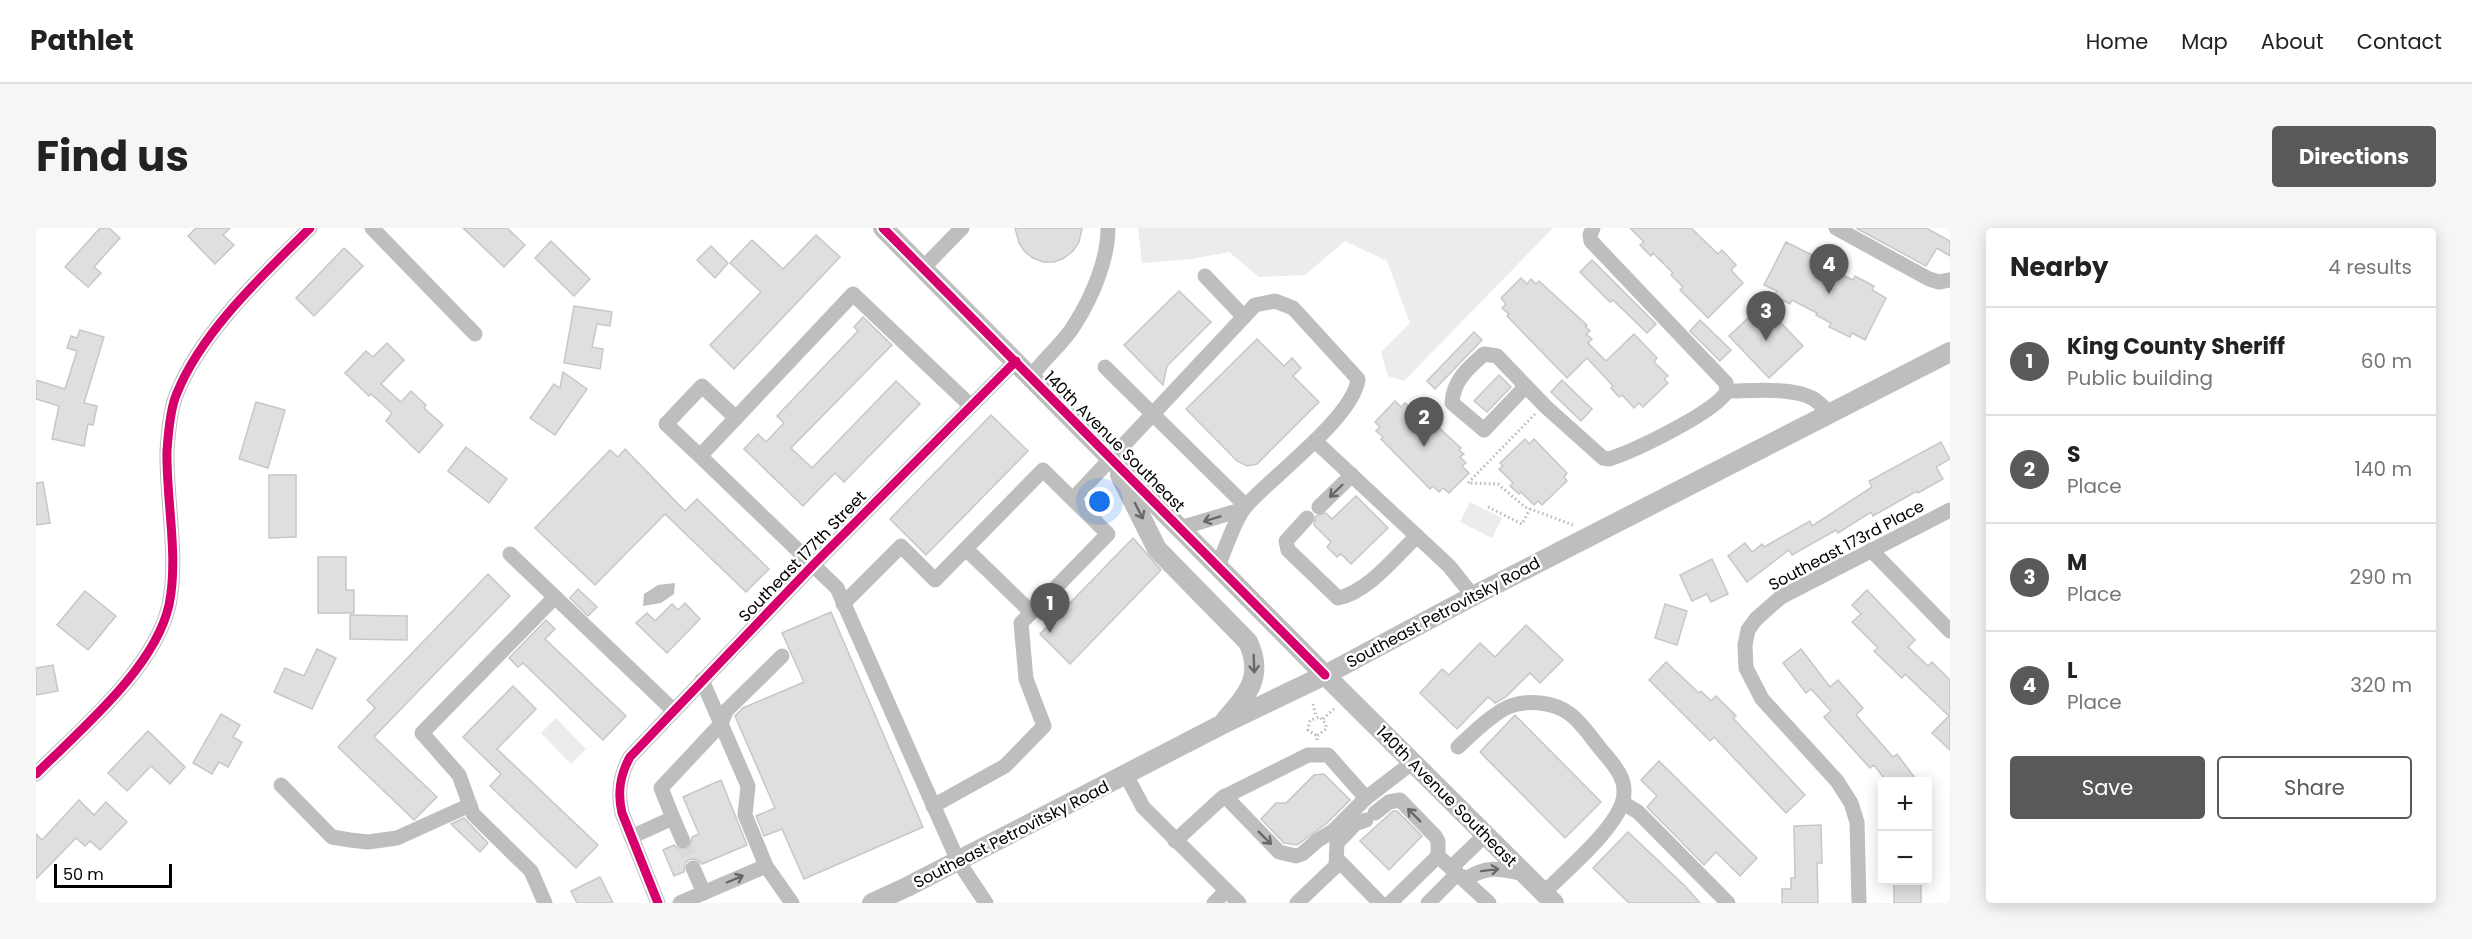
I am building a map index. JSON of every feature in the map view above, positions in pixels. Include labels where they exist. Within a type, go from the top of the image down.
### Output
[{"type":"main road","name":"140th Avenue Southeast","points":[[884,228],[1325,675],[1549,898]]},
{"type":"main road","name":"Southeast Petrovitsky Road","points":[[872,903],[1221,725],[1325,675],[1594,533],[1950,352]]},
{"type":"main road","points":[[1112,459],[1157,549],[1248,642],[1253,654],[1255,667],[1252,684],[1243,700],[1221,725]]},
{"type":"street","points":[[37,770],[118,692],[154,641],[168,606],[172,571],[167,449],[176,394],[204,345],[251,287],[310,228]]},
{"type":"street","points":[[372,228],[475,334]]},
{"type":"street","points":[[923,268],[962,228]]},
{"type":"street","points":[[1031,377],[1075,325],[1095,283],[1108,241],[1108,228]]},
{"type":"street","points":[[1526,386],[1484,430],[1452,403],[1452,390],[1466,370],[1484,354],[1497,356],[1526,386],[1544,405],[1603,458],[1609,459],[1703,413],[1724,397],[1727,391],[1726,383],[1592,242],[1590,235],[1593,228]]},
{"type":"street","points":[[1836,228],[1929,279],[1939,282],[1950,280]]},
{"type":"street","points":[[1205,276],[1244,317]]},
{"type":"street","points":[[700,456],[853,294],[971,406]]},
{"type":"street","points":[[1073,499],[1255,305],[1275,301],[1293,308],[1358,379],[1356,391],[1315,441],[1245,508],[1218,566]]},
{"type":"street","name":"Southeast 177th Street","points":[[631,837],[619,801],[620,780],[630,756],[814,564],[1016,361]]},
{"type":"street","points":[[1105,367],[1245,508]]},
{"type":"street","points":[[736,418],[702,386],[666,424],[837,588],[958,861],[986,903]]},
{"type":"street","points":[[1727,391],[1769,391],[1802,395],[1813,399],[1830,413]]},
{"type":"street","points":[[1315,441],[1449,566],[1473,596]]},
{"type":"street","points":[[843,604],[901,546],[936,580],[1043,470],[1108,534],[1021,623],[1026,679],[1044,726],[1005,765],[933,806]]},
{"type":"street","points":[[1319,507],[1352,475]]},
{"type":"street","points":[[1180,528],[1245,508]]},
{"type":"street","name":"Southeast 173rd Place","points":[[1859,903],[1857,822],[1851,803],[1837,781],[1762,699],[1746,668],[1745,645],[1748,630],[1756,619],[1781,597],[1950,510]]},
{"type":"street","points":[[1307,518],[1286,541],[1288,550],[1338,598],[1350,596],[1362,588],[1417,536]]},
{"type":"street","points":[[966,549],[1031,612]]},
{"type":"street","points":[[1871,550],[1950,631]]},
{"type":"street","points":[[510,554],[673,710]]},
{"type":"street","points":[[545,903],[531,871],[473,814],[459,775],[422,733],[555,597]]},
{"type":"street","points":[[683,841],[661,788],[721,724],[726,711],[782,656]]},
{"type":"street","points":[[702,680],[748,786],[745,815],[766,866],[792,903]]},
{"type":"street","points":[[1458,747],[1509,707],[1537,702],[1556,706],[1571,715],[1617,768],[1623,779],[1623,803],[1611,824],[1549,898]]},
{"type":"street","points":[[1175,841],[1225,796],[1308,755],[1328,755],[1366,798]]},
{"type":"street","points":[[1225,796],[1279,852],[1296,856],[1333,831],[1366,798],[1413,762]]},
{"type":"street","points":[[1126,775],[1143,807],[1239,903]]},
{"type":"street","points":[[281,785],[332,837],[368,842],[397,838],[470,804]]},
{"type":"street","points":[[1336,865],[1337,843],[1356,824],[1389,802],[1400,800],[1435,836],[1438,841],[1438,856],[1489,903]]},
{"type":"street","points":[[1623,803],[1638,812],[1728,903]]},
{"type":"street","points":[[658,903],[631,837],[673,818]]},
{"type":"street","points":[[1456,875],[1455,864],[1486,834]]},
{"type":"street","points":[[1389,903],[1438,856]]},
{"type":"street","points":[[1297,903],[1340,861],[1380,903]]},
{"type":"street","points":[[680,903],[766,866]]},
{"type":"street","points":[[1456,875],[1467,878],[1479,871],[1494,867],[1525,874]]},
{"type":"street","points":[[693,868],[704,893]]},
{"type":"street","points":[[1428,903],[1456,875]]},
{"type":"street","points":[[1214,903],[1226,891]]},
{"type":"path","points":[[1544,405],[1468,483],[1498,484],[1530,509],[1594,533]]},
{"type":"path","points":[[1488,507],[1522,524],[1530,509]]},
{"type":"path","points":[[1313,704],[1316,717]]},
{"type":"path","points":[[1323,719],[1336,708]]},
{"type":"path","points":[[1316,717],[1323,719]]},
{"type":"path","points":[[1316,717],[1307,724],[1308,730],[1317,736]]},
{"type":"path","points":[[1317,736],[1326,729],[1323,719]]},
{"type":"path","points":[[1317,736],[1317,741]]},
{"type":"shaded area","points":[[1138,228],[1553,228],[1404,381],[1388,376],[1381,352],[1410,323],[1387,261],[1345,241],[1305,275],[1259,277],[1229,252],[1192,259],[1142,263]]},
{"type":"shaded area","points":[[1470,502],[1502,518],[1492,538],[1460,522]]},
{"type":"shaded area","points":[[675,583],[674,594],[661,603],[643,606],[644,594],[658,585]]},
{"type":"shaded area","points":[[556,718],[586,749],[571,764],[541,733]]},
{"type":"building","points":[[100,228],[109,228],[120,238],[94,267],[101,273],[88,287],[65,267]]},
{"type":"building","points":[[196,228],[230,228],[223,235],[234,245],[215,264],[188,236]]},
{"type":"building","points":[[463,228],[507,228],[525,245],[504,267]]},
{"type":"building","points":[[1015,228],[1082,228],[1079,242],[1073,251],[1054,262],[1043,262],[1025,252],[1019,243]]},
{"type":"building","points":[[1630,228],[1691,228],[1718,254],[1722,250],[1736,265],[1731,270],[1743,283],[1708,318],[1680,290],[1683,287],[1671,275],[1673,273],[1653,253],[1651,256],[1640,245],[1644,242]]},
{"type":"building","points":[[1856,228],[1926,228],[1950,241],[1950,256],[1937,248],[1926,266]]},
{"type":"building","points":[[816,235],[840,257],[734,369],[710,345],[761,292],[730,263],[752,240],[783,269]]},
{"type":"building","points":[[551,241],[590,279],[574,296],[535,258]]},
{"type":"building","points":[[1786,242],[1816,257],[1814,261],[1853,280],[1855,276],[1874,286],[1872,290],[1886,298],[1865,340],[1852,333],[1850,337],[1829,327],[1831,323],[1816,315],[1817,313],[1792,300],[1790,304],[1773,295],[1777,291],[1764,285]]},
{"type":"building","points":[[711,246],[728,263],[715,278],[697,260]]},
{"type":"building","points":[[344,248],[363,266],[314,316],[296,298]]},
{"type":"building","points":[[1592,260],[1656,324],[1647,333],[1613,300],[1610,302],[1580,272]]},
{"type":"building","points":[[1521,278],[1527,284],[1531,279],[1536,284],[1539,281],[1587,325],[1585,326],[1590,331],[1586,334],[1592,339],[1588,343],[1606,361],[1634,334],[1657,358],[1654,362],[1668,376],[1664,379],[1668,383],[1643,407],[1639,403],[1634,408],[1622,395],[1619,397],[1611,388],[1613,386],[1587,358],[1567,378],[1502,308],[1506,304],[1501,298]]},
{"type":"building","points":[[1179,291],[1211,322],[1167,366],[1163,385],[1124,345]]},
{"type":"building","points":[[1763,304],[1803,346],[1769,378],[1729,336]]},
{"type":"building","points":[[574,306],[612,312],[610,326],[597,324],[592,347],[603,349],[600,369],[564,363]]},
{"type":"building","points":[[863,317],[892,345],[791,448],[812,468],[896,381],[920,404],[844,482],[835,473],[803,506],[744,449],[758,434],[766,442],[784,423],[777,416],[858,331],[854,327]]},
{"type":"building","points":[[1700,320],[1731,350],[1720,361],[1690,331]]},
{"type":"building","points":[[80,330],[104,337],[84,403],[97,406],[93,425],[88,424],[84,446],[52,439],[59,406],[36,399],[36,380],[65,389],[77,351],[67,348],[71,336],[77,338]]},
{"type":"building","points":[[1474,332],[1482,340],[1435,389],[1427,381]]},
{"type":"building","points":[[1257,339],[1284,366],[1292,358],[1301,368],[1293,376],[1319,402],[1257,464],[1247,466],[1237,461],[1186,409]]},
{"type":"building","points":[[387,343],[404,360],[381,384],[401,402],[411,391],[426,405],[424,408],[443,425],[419,453],[386,421],[392,413],[371,394],[369,396],[345,373],[366,351],[373,357]]},
{"type":"building","points":[[563,372],[587,389],[555,435],[530,418],[554,384],[560,388]]},
{"type":"building","points":[[1499,375],[1511,387],[1487,412],[1474,401]]},
{"type":"building","points":[[1562,380],[1592,409],[1581,421],[1551,392]]},
{"type":"building","points":[[1395,401],[1401,407],[1405,403],[1410,407],[1413,404],[1461,448],[1459,450],[1464,454],[1460,457],[1466,463],[1462,466],[1469,473],[1449,493],[1443,488],[1439,492],[1433,486],[1430,489],[1376,431],[1380,427],[1375,422]]},
{"type":"building","points":[[256,402],[285,410],[268,468],[239,459]]},
{"type":"building","points":[[991,415],[1028,451],[926,555],[890,519]]},
{"type":"building","points":[[1525,439],[1529,444],[1534,439],[1567,473],[1564,477],[1567,481],[1542,505],[1538,501],[1534,505],[1521,492],[1519,494],[1510,486],[1513,483],[1499,469],[1503,466],[1500,463]]},
{"type":"building","points":[[1941,442],[1950,459],[1936,467],[1943,479],[1918,493],[1917,491],[1873,516],[1871,512],[1838,533],[1836,530],[1792,555],[1789,550],[1747,582],[1728,556],[1745,543],[1752,552],[1762,544],[1764,547],[1810,521],[1812,526],[1872,487],[1869,481]]},
{"type":"building","points":[[466,447],[507,479],[489,503],[448,471]]},
{"type":"building","points":[[625,449],[685,511],[697,499],[769,569],[746,592],[665,514],[595,585],[535,528],[610,450],[618,457]]},
{"type":"building","points":[[269,475],[296,475],[296,537],[269,538]]},
{"type":"building","points":[[43,482],[50,523],[36,525],[36,483]]},
{"type":"building","points":[[1356,496],[1388,528],[1351,564],[1341,554],[1337,557],[1327,547],[1331,542],[1314,525],[1316,516],[1326,513],[1332,519]]},
{"type":"building","points":[[1133,538],[1161,570],[1070,664],[1040,634]]},
{"type":"building","points":[[318,557],[346,557],[346,590],[354,590],[354,613],[318,613]]},
{"type":"building","points":[[1712,559],[1728,594],[1711,602],[1707,594],[1692,601],[1680,575]]},
{"type":"building","points":[[488,574],[510,596],[374,737],[437,797],[414,820],[338,747],[375,708],[367,700]]},
{"type":"building","points":[[578,589],[597,607],[588,616],[570,598]]},
{"type":"building","points":[[1867,590],[1915,640],[1908,647],[1928,666],[1932,662],[1950,680],[1950,750],[1932,733],[1949,716],[1905,674],[1902,678],[1874,651],[1878,648],[1852,622],[1861,614],[1852,605]]},
{"type":"building","points":[[85,591],[116,616],[88,650],[57,625]]},
{"type":"building","points":[[685,603],[700,619],[667,653],[636,623],[647,613],[655,621],[672,604],[678,610]]},
{"type":"building","points":[[1665,604],[1687,611],[1677,645],[1655,638]]},
{"type":"building","points":[[831,612],[923,827],[804,879],[782,829],[764,836],[756,816],[775,808],[735,716],[743,708],[804,682],[782,633]]},
{"type":"building","points":[[350,615],[407,616],[407,640],[350,639]]},
{"type":"building","points":[[546,620],[555,629],[545,639],[626,716],[603,740],[523,663],[518,667],[509,658]]},
{"type":"building","points":[[1526,625],[1563,660],[1540,683],[1530,673],[1506,697],[1495,703],[1488,697],[1457,729],[1420,693],[1442,669],[1449,675],[1480,643],[1495,657]]},
{"type":"building","points":[[317,649],[336,658],[312,709],[274,692],[285,668],[304,676]]},
{"type":"building","points":[[1801,649],[1830,687],[1838,680],[1863,708],[1856,715],[1893,757],[1897,754],[1914,777],[1883,777],[1874,765],[1870,768],[1824,717],[1831,711],[1811,689],[1806,693],[1783,663]]},
{"type":"building","points":[[1666,662],[1699,693],[1701,691],[1711,701],[1716,696],[1736,716],[1733,718],[1805,795],[1786,813],[1714,737],[1710,741],[1649,680]]},
{"type":"building","points":[[53,665],[58,691],[36,695],[36,668]]},
{"type":"building","points":[[513,686],[536,709],[497,749],[598,845],[576,868],[490,786],[501,774],[463,737]]},
{"type":"building","points":[[221,714],[240,725],[233,737],[242,742],[228,767],[219,762],[212,774],[193,763]]},
{"type":"building","points":[[1515,715],[1601,802],[1565,838],[1480,752]]},
{"type":"building","points":[[148,731],[185,767],[170,784],[151,766],[127,791],[108,773]]},
{"type":"building","points":[[1659,761],[1757,858],[1740,876],[1716,852],[1704,865],[1647,807],[1657,796],[1641,780]]},
{"type":"building","points":[[1324,774],[1350,800],[1327,823],[1297,845],[1284,843],[1261,819],[1276,803],[1286,803],[1314,775]]},
{"type":"building","points":[[721,780],[747,845],[702,864],[698,860],[690,859],[685,863],[684,872],[674,876],[663,850],[674,845],[678,849],[686,850],[691,846],[692,837],[699,834],[683,797]]},
{"type":"building","points":[[79,800],[94,815],[106,802],[127,822],[100,850],[90,841],[85,846],[76,838],[36,879],[36,834],[42,840]]},
{"type":"building","points":[[1393,811],[1397,811],[1422,836],[1389,870],[1360,841]]},
{"type":"building","points":[[464,818],[488,843],[480,852],[451,824]]},
{"type":"building","points":[[1821,825],[1822,863],[1817,863],[1818,903],[1782,903],[1782,889],[1791,889],[1791,878],[1795,878],[1794,826]]},
{"type":"building","points":[[1628,832],[1700,903],[1629,903],[1593,868]]},
{"type":"building","points":[[600,877],[613,903],[577,903],[571,891]]},
{"type":"building","points":[[1894,885],[1921,885],[1921,903],[1894,903]]},
{"type":"tunnel","points":[[683,841],[693,868]]},
{"type":"cycle path","points":[[36,774],[114,697],[148,652],[161,629],[172,587],[167,451],[175,399],[188,370],[218,326],[235,305],[310,228]]},
{"type":"cycle path","points":[[883,228],[1325,675]]},
{"type":"cycle path","points":[[658,903],[620,805],[620,784],[630,757],[814,564],[1016,361]]},
{"type":"place","name":"L","points":[[1829,294]]},
{"type":"place","name":"M","points":[[1766,341]]},
{"type":"place","name":"S","points":[[1424,447]]},
{"type":"place","name":"King County Sheriff","points":[[1050,633]]}]
